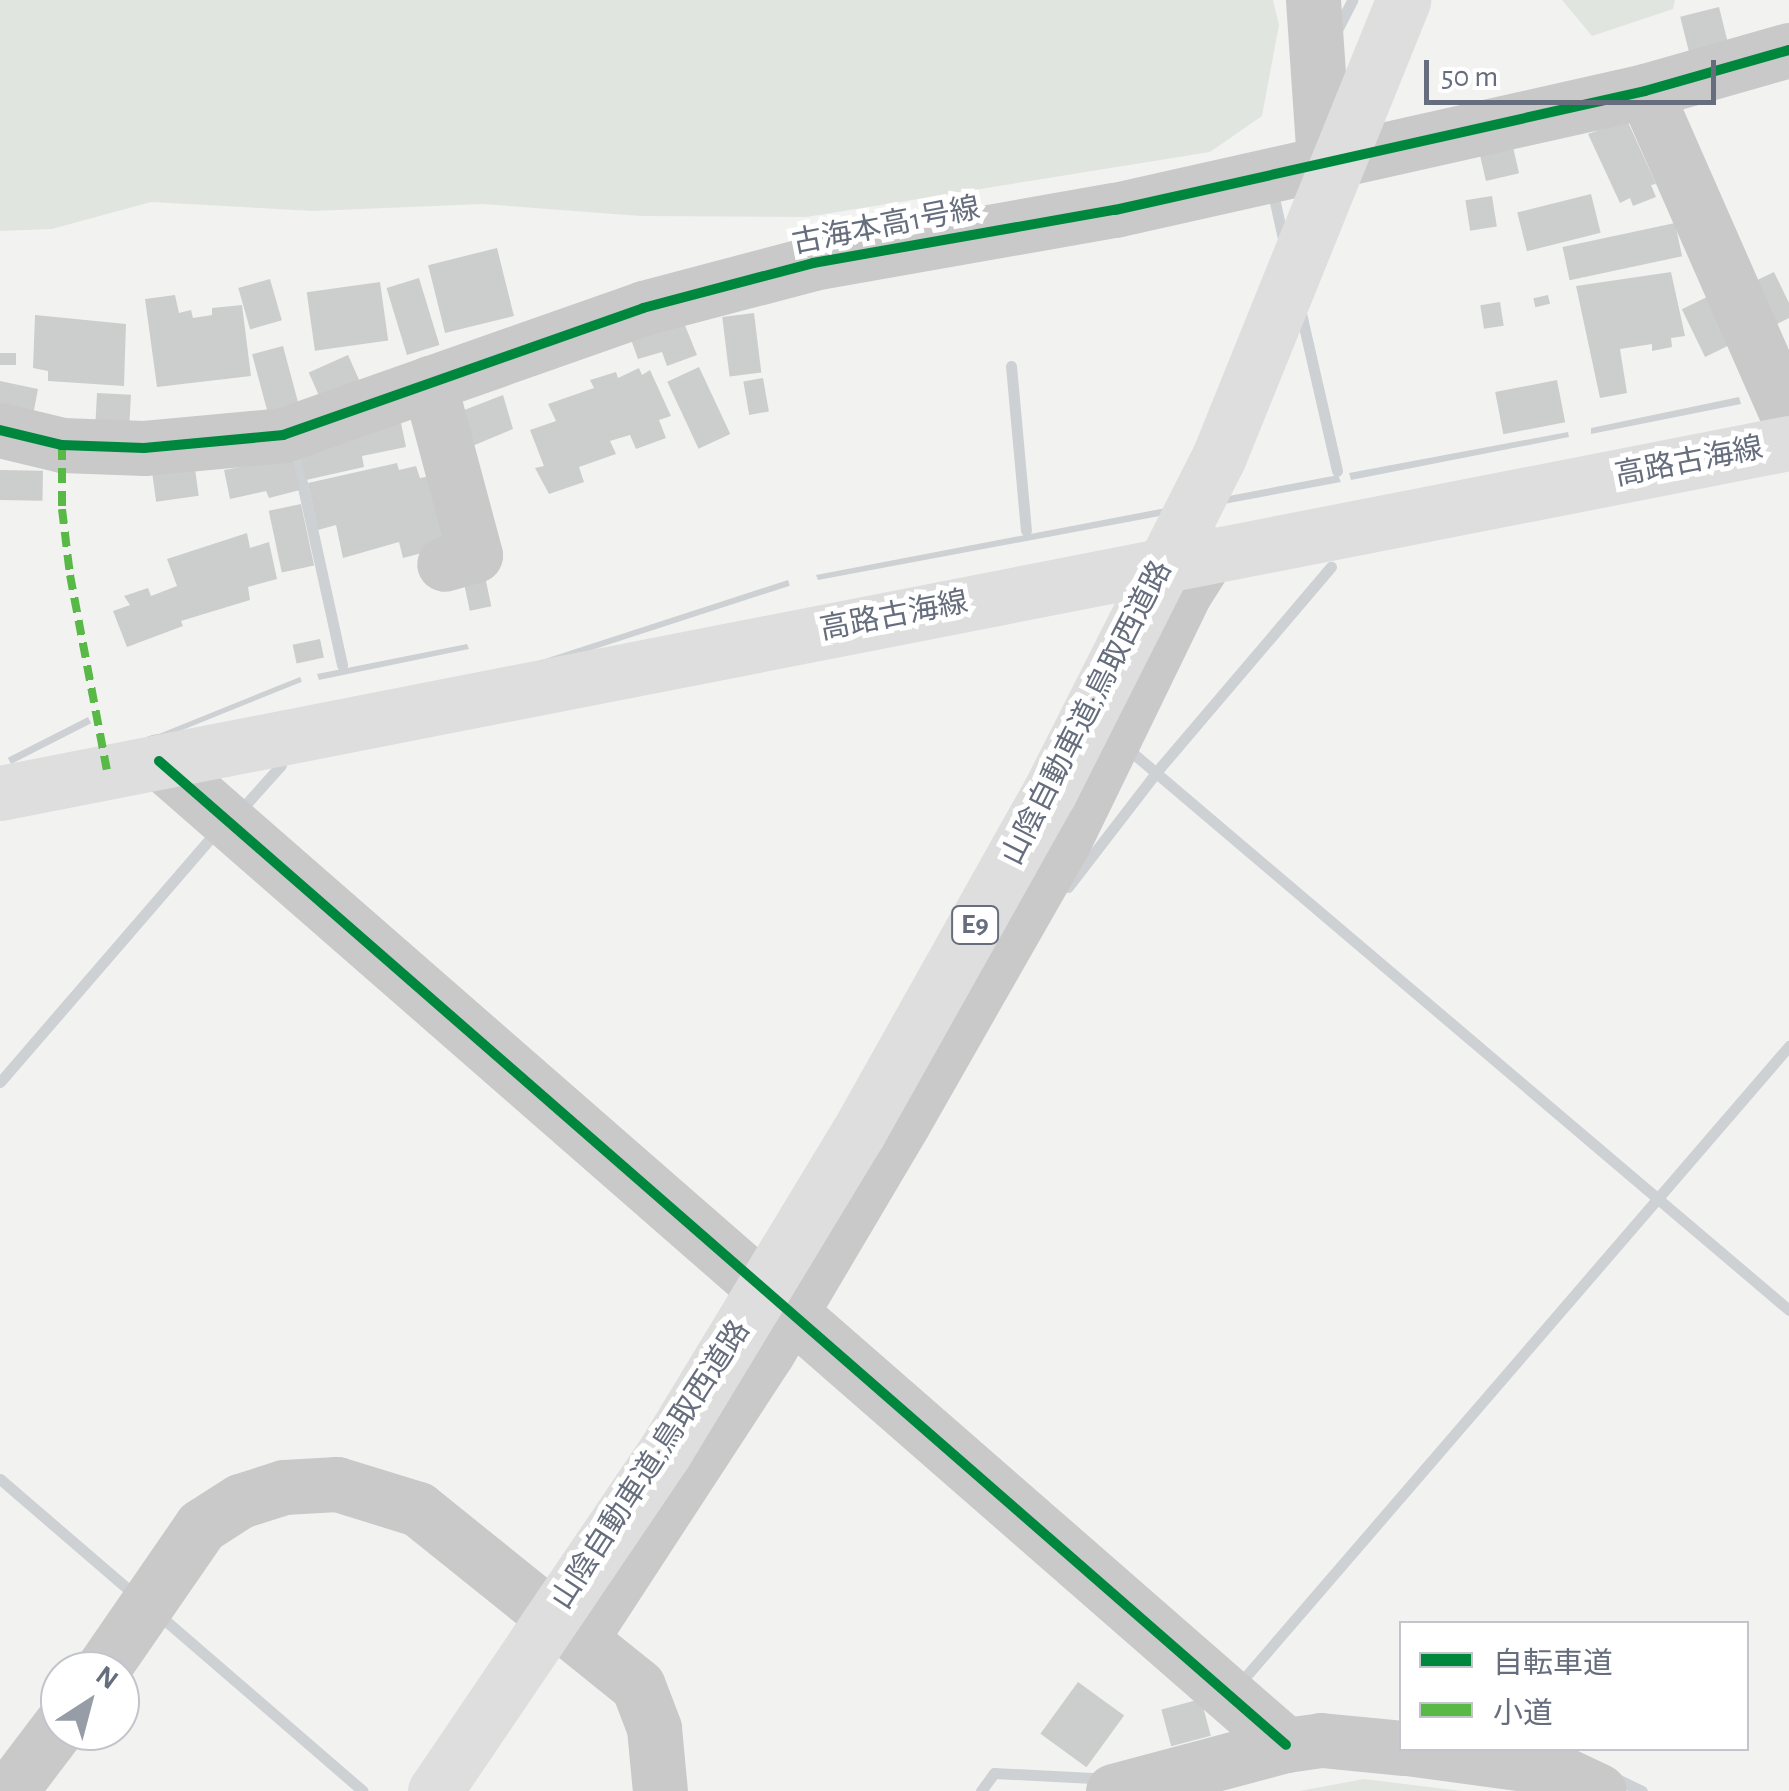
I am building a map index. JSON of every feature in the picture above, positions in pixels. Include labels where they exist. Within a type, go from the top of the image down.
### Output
[{"type":"main road","name":"山陰自動車道;鳥取西道路","points":[[404,1791],[641,1436],[824,1136],[1022,779],[1188,446],[1373,0]]},
{"type":"main road","name":"山陰自動車道;鳥取西道路","points":[[435,1791],[664,1453],[858,1133],[1049,793],[1218,459],[1402,0]]},
{"type":"main road","name":"高路古海線","points":[[0,793],[1789,443]]},
{"type":"street","points":[[1313,0],[1324,160]]},
{"type":"street","name":"古海本高1号線","points":[[0,430],[62,445],[144,448],[283,435],[642,308],[813,263],[1114,210],[1645,91],[1789,50]]},
{"type":"street","points":[[1645,91],[1789,419]]},
{"type":"street","points":[[429,384],[476,556],[444,564]]},
{"type":"street","points":[[581,1638],[791,1313],[1063,843],[1185,592],[1208,554]]},
{"type":"street","points":[[159,761],[1286,1745]]},
{"type":"street","points":[[114,1651],[201,1526],[240,1501],[284,1487],[337,1484],[418,1509],[638,1686],[654,1728],[660,1791]]},
{"type":"street","points":[[1112,1791],[1286,1745],[1321,1740],[1399,1748]]},
{"type":"street","points":[[10,1791],[40,1751]]},
{"type":"street","points":[[1428,1751],[1548,1766],[1599,1791]]},
{"type":"shaded area","points":[[0,0],[1273,0],[1279,25],[1262,116],[1210,152],[806,217],[640,216],[483,204],[313,211],[151,202],[52,229],[0,231]]},
{"type":"shaded area","points":[[1562,0],[1675,0],[1673,9],[1592,36]]},
{"type":"shaded area","points":[[1739,397],[1741,404],[1591,434],[1591,428]]},
{"type":"shaded area","points":[[1568,432],[1569,437],[1351,480],[1349,473]]},
{"type":"shaded area","points":[[1338,475],[1341,482],[818,580],[816,575]]},
{"type":"shaded area","points":[[788,580],[790,586],[495,682],[493,676]]},
{"type":"shaded area","points":[[467,644],[469,649],[319,680],[317,674]]},
{"type":"shaded area","points":[[300,677],[302,682],[121,755],[119,750]]},
{"type":"shaded area","points":[[88,717],[91,723],[11,764],[8,758]]},
{"type":"shaded area","points":[[1364,1779],[1462,1791],[1299,1791]]},
{"type":"building","points":[[1719,7],[1728,43],[1689,53],[1680,17]]},
{"type":"building","points":[[1627,120],[1656,184],[1651,185],[1656,197],[1633,206],[1630,198],[1620,203],[1588,134]]},
{"type":"building","points":[[1513,147],[1519,173],[1486,181],[1480,155]]},
{"type":"building","points":[[1591,194],[1601,233],[1527,251],[1517,212]]},
{"type":"building","points":[[1492,196],[1497,227],[1470,231],[1465,200]]},
{"type":"building","points":[[1675,223],[1682,256],[1570,280],[1563,247]]},
{"type":"building","points":[[497,248],[514,316],[445,333],[428,265]]},
{"type":"building","points":[[1671,272],[1685,336],[1671,338],[1672,347],[1652,351],[1652,344],[1620,349],[1627,393],[1600,398],[1576,286]]},
{"type":"building","points":[[1774,272],[1789,303],[1789,318],[1771,327],[1749,284]]},
{"type":"building","points":[[419,278],[439,345],[407,355],[386,288]]},
{"type":"building","points":[[270,279],[282,320],[250,329],[238,288]]},
{"type":"building","points":[[380,282],[388,340],[315,351],[307,292]]},
{"type":"building","points":[[175,295],[179,313],[191,310],[193,318],[212,315],[212,308],[242,305],[251,376],[157,387],[145,299]]},
{"type":"building","points":[[1548,295],[1550,304],[1535,307],[1533,298]]},
{"type":"building","points":[[1707,297],[1730,345],[1705,357],[1682,309]]},
{"type":"building","points":[[1500,302],[1504,326],[1484,329],[1480,305]]},
{"type":"building","points":[[754,313],[761,373],[730,376],[722,317]]},
{"type":"building","points":[[35,315],[126,324],[124,386],[48,381],[48,371],[33,368]]},
{"type":"building","points":[[682,318],[697,355],[667,366],[662,352],[638,359],[629,334]]},
{"type":"building","points":[[283,346],[300,409],[269,417],[252,354]]},
{"type":"building","points":[[0,353],[16,353],[16,365],[0,365]]},
{"type":"building","points":[[348,355],[362,387],[323,404],[309,372]]},
{"type":"building","points":[[699,367],[730,434],[699,449],[667,382]]},
{"type":"building","points":[[639,368],[642,375],[650,370],[671,416],[659,420],[666,438],[636,449],[630,435],[610,441],[616,454],[579,467],[584,482],[549,494],[535,468],[544,466],[530,430],[556,421],[548,404],[594,388],[590,380],[616,372],[618,378]]},
{"type":"building","points":[[763,378],[769,411],[749,415],[743,381]]},
{"type":"building","points":[[1557,380],[1565,422],[1503,434],[1495,392]]},
{"type":"building","points":[[0,381],[38,389],[33,415],[0,408]]},
{"type":"building","points":[[97,393],[131,395],[129,431],[95,429]]},
{"type":"building","points":[[503,395],[513,429],[470,447],[459,412]]},
{"type":"building","points":[[401,423],[406,447],[362,456],[364,467],[306,480],[299,450]]},
{"type":"building","points":[[292,457],[300,490],[269,498],[266,491],[230,499],[224,470]]},
{"type":"building","points":[[397,463],[399,470],[416,466],[420,478],[436,475],[445,547],[403,558],[399,542],[343,558],[336,525],[318,530],[308,483]]},
{"type":"building","points":[[195,469],[199,496],[156,502],[152,475]]},
{"type":"building","points":[[0,470],[43,471],[42,501],[0,500]]},
{"type":"building","points":[[301,504],[314,566],[282,572],[269,511]]},
{"type":"building","points":[[247,533],[250,548],[269,542],[277,579],[248,587],[250,600],[181,621],[183,626],[127,647],[113,611],[130,605],[124,596],[148,588],[151,596],[177,586],[167,559]]},
{"type":"building","points":[[483,567],[491,606],[470,611],[461,572]]},
{"type":"building","points":[[320,639],[324,658],[297,663],[293,645]]},
{"type":"building","points":[[1078,1682],[1124,1716],[1086,1767],[1040,1734]]},
{"type":"building","points":[[1201,1699],[1211,1736],[1171,1746],[1161,1710]]},
{"type":"waterway","points":[[1336,32],[1352,0]]},
{"type":"waterway","points":[[1274,198],[1284,243]]},
{"type":"waterway","points":[[1300,309],[1337,471]]},
{"type":"waterway","points":[[1011,366],[1026,530]]},
{"type":"waterway","points":[[288,453],[295,451],[342,665]]},
{"type":"waterway","points":[[1068,887],[1158,770],[1331,567]]},
{"type":"waterway","points":[[1135,755],[1789,1310]]},
{"type":"waterway","points":[[239,812],[281,765]]},
{"type":"waterway","points":[[0,1082],[216,832]]},
{"type":"waterway","points":[[1241,1682],[1789,1046]]},
{"type":"waterway","points":[[0,1479],[137,1597]]},
{"type":"waterway","points":[[159,1615],[363,1791]]},
{"type":"waterway","points":[[981,1791],[994,1773],[1093,1778]]},
{"type":"waterway","points":[[1613,1777],[1642,1791]]},
{"type":"marked path","points":[[62,445],[62,509],[70,575],[107,770]]},
{"type":"cycle path","points":[[0,430],[62,445],[144,448],[283,435],[643,308],[813,263],[1115,210],[1645,91],[1789,50]]},
{"type":"cycle path","points":[[159,761],[1286,1745]]}]
